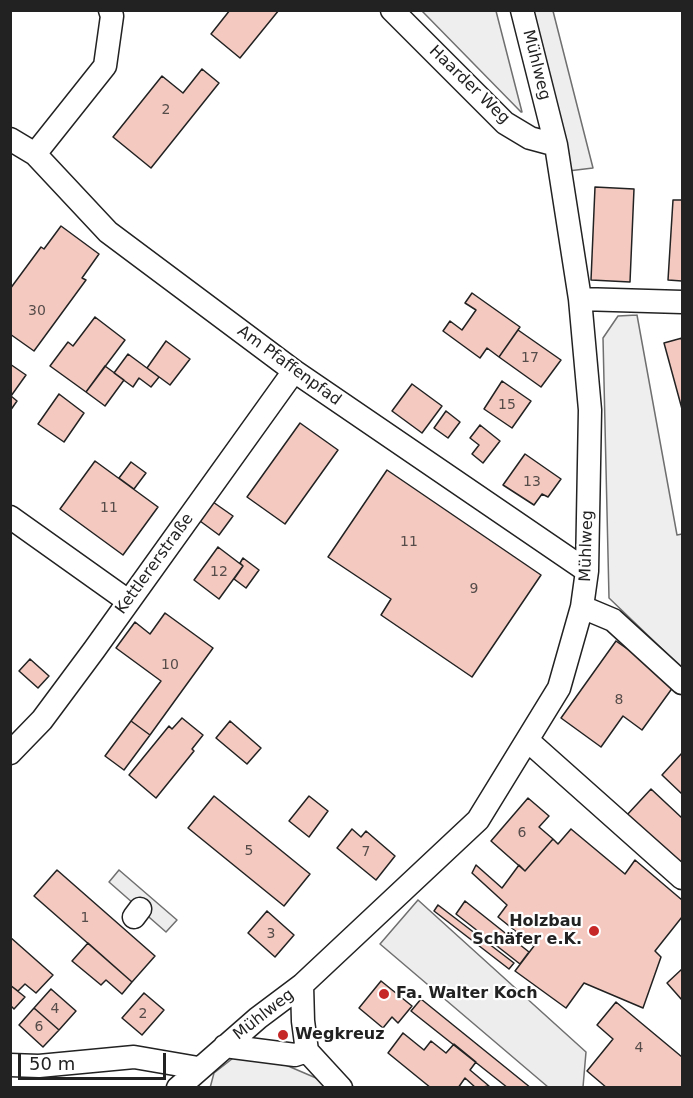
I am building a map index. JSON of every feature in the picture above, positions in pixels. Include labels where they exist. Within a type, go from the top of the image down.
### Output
[{"type":"street","points":[[35,154],[105,66],[112,16],[110,10]]},
{"type":"street","name":"Haarder Weg","points":[[392,10],[505,123],[530,138],[556,145]]},
{"type":"street","name":"Mühlweg","points":[[178,1088],[196,1078],[225,1046],[302,985],[478,820],[559,688],[582,607],[587,571],[590,410],[580,298],[556,145],[522,10]]},
{"type":"street","name":"Am Pfaffenpfad","points":[[10,139],[35,154],[108,232],[294,371],[587,571]]},
{"type":"street","points":[[580,298],[682,302]]},
{"type":"street","name":"Kettlererstraße","points":[[10,753],[42,720],[294,371]]},
{"type":"street","points":[[11,518],[128,600]]},
{"type":"street","points":[[582,607],[613,620],[682,683]]},
{"type":"street","points":[[527,740],[682,878]]},
{"type":"street","name":"Mühlweg","points":[[225,1046],[295,1055],[307,1051],[302,985]]},
{"type":"street","points":[[307,1051],[341,1088]]},
{"type":"street","points":[[10,1065],[39,1066],[134,1057],[196,1078]]},
{"type":"shaded area","points":[[422,11],[496,11],[522,112],[521,112]]},
{"type":"shaded area","points":[[532,11],[553,11],[593,168],[568,171]]},
{"type":"shaded area","points":[[637,315],[677,535],[682,534],[682,668],[609,598],[603,338],[618,316]]},
{"type":"shaded area","points":[[119,870],[177,920],[166,932],[109,882]]},
{"type":"shaded area","points":[[418,900],[586,1052],[583,1087],[548,1087],[380,944]]},
{"type":"shaded area","points":[[246,1048],[323,1081],[330,1088],[210,1088],[214,1073]]},
{"type":"building","points":[[230,10],[279,10],[240,58],[211,34]]},
{"type":"building","points":[[202,69],[219,83],[151,168],[113,137],[162,76],[183,93]]},
{"type":"building","points":[[595,187],[634,189],[630,282],[591,280]]},
{"type":"building","points":[[673,200],[682,200],[682,281],[668,280]]},
{"type":"building","points":[[61,226],[99,254],[82,278],[86,280],[34,351],[10,334],[10,289],[41,247],[44,249]]},
{"type":"building","points":[[472,293],[520,327],[499,357],[487,348],[480,358],[443,331],[450,321],[462,330],[476,310],[465,303]]},
{"type":"building","points":[[95,317],[125,340],[86,392],[50,366],[68,342],[73,346]]},
{"type":"building","points":[[518,330],[561,360],[541,387],[499,357]]},
{"type":"building","points":[[682,338],[682,409],[664,343]]},
{"type":"building","points":[[166,341],[190,359],[170,385],[147,368]]},
{"type":"building","points":[[128,354],[159,377],[151,387],[139,378],[133,387],[114,373]]},
{"type":"building","points":[[10,364],[26,375],[11,396],[17,401],[10,411]]},
{"type":"building","points":[[105,366],[124,380],[105,406],[86,392]]},
{"type":"building","points":[[502,381],[531,401],[512,428],[484,409]]},
{"type":"building","points":[[412,384],[442,406],[422,433],[392,411]]},
{"type":"building","points":[[59,394],[84,413],[64,442],[38,424]]},
{"type":"building","points":[[446,411],[460,422],[448,438],[434,428]]},
{"type":"building","points":[[300,423],[338,450],[285,524],[247,497]]},
{"type":"building","points":[[480,425],[500,441],[483,463],[472,454],[479,445],[470,438]]},
{"type":"building","points":[[525,454],[561,479],[548,497],[542,494],[534,505],[503,485]]},
{"type":"building","points":[[95,461],[158,507],[123,555],[60,509]]},
{"type":"building","points":[[131,462],[146,473],[134,489],[119,478]]},
{"type":"building","points":[[387,470],[541,575],[472,677],[381,615],[391,599],[328,557]]},
{"type":"building","points":[[213,502],[233,516],[219,535],[200,521]]},
{"type":"building","points":[[218,547],[243,566],[219,599],[194,580]]},
{"type":"building","points":[[243,558],[259,570],[246,588],[234,579],[243,566],[240,563]]},
{"type":"building","points":[[165,613],[213,648],[150,735],[131,721],[161,681],[116,648],[135,622],[150,634]]},
{"type":"building","points":[[616,641],[676,683],[642,730],[623,716],[601,747],[561,718]]},
{"type":"building","points":[[30,659],[49,676],[38,688],[19,671]]},
{"type":"building","points":[[182,718],[203,735],[192,749],[194,751],[156,798],[129,775],[169,726],[172,729]]},
{"type":"building","points":[[131,721],[150,735],[124,770],[105,756]]},
{"type":"building","points":[[230,721],[261,748],[247,764],[216,738]]},
{"type":"building","points":[[682,753],[682,794],[662,775]]},
{"type":"building","points":[[651,789],[682,818],[682,867],[626,816]]},
{"type":"building","points":[[214,796],[310,874],[284,906],[188,828]]},
{"type":"building","points":[[309,796],[328,811],[309,837],[289,821]]},
{"type":"building","points":[[528,798],[549,816],[539,827],[553,839],[525,871],[491,841]]},
{"type":"building","points":[[352,829],[361,837],[366,831],[395,856],[376,880],[337,848]]},
{"type":"building","name":"Holzbau Schäfer e.K.","points":[[571,829],[625,874],[635,860],[682,900],[682,917],[655,951],[661,957],[643,1008],[584,983],[566,1008],[515,971],[534,946],[498,917],[507,905],[472,873],[476,865],[502,888],[519,865],[525,871],[553,839],[558,844]]},
{"type":"building","points":[[57,870],[155,956],[132,982],[34,896]]},
{"type":"building","points":[[465,901],[529,952],[520,964],[456,914]]},
{"type":"building","points":[[438,905],[514,963],[509,969],[434,911]]},
{"type":"building","points":[[267,911],[294,935],[275,957],[248,933]]},
{"type":"building","points":[[10,937],[53,975],[36,993],[25,984],[18,991],[10,985]]},
{"type":"building","points":[[88,943],[132,982],[122,994],[106,980],[101,985],[72,961]]},
{"type":"building","points":[[682,969],[682,1000],[667,983]]},
{"type":"building","name":"Fa. Walter Koch","points":[[381,981],[412,1006],[398,1023],[392,1017],[383,1028],[359,1008]]},
{"type":"building","points":[[10,985],[25,997],[14,1009],[10,1005]]},
{"type":"building","points":[[51,989],[76,1011],[59,1030],[34,1008]]},
{"type":"building","points":[[144,993],[164,1010],[142,1035],[122,1018]]},
{"type":"building","points":[[421,999],[531,1088],[508,1088],[411,1011]]},
{"type":"building","points":[[616,1002],[682,1057],[682,1088],[607,1088],[587,1071],[613,1039],[597,1025]]},
{"type":"building","points":[[34,1008],[59,1030],[43,1047],[19,1025]]},
{"type":"building","points":[[403,1033],[424,1050],[431,1041],[446,1053],[454,1044],[476,1062],[470,1070],[489,1086],[476,1088],[465,1078],[458,1088],[431,1088],[388,1053]]},
{"type":"place","name":"Holzbau Schäfer e.K.","points":[[594,931]]},
{"type":"place","name":"Fa. Walter Koch","points":[[384,994]]},
{"type":"place","name":"Wegkreuz","points":[[283,1035]]}]
